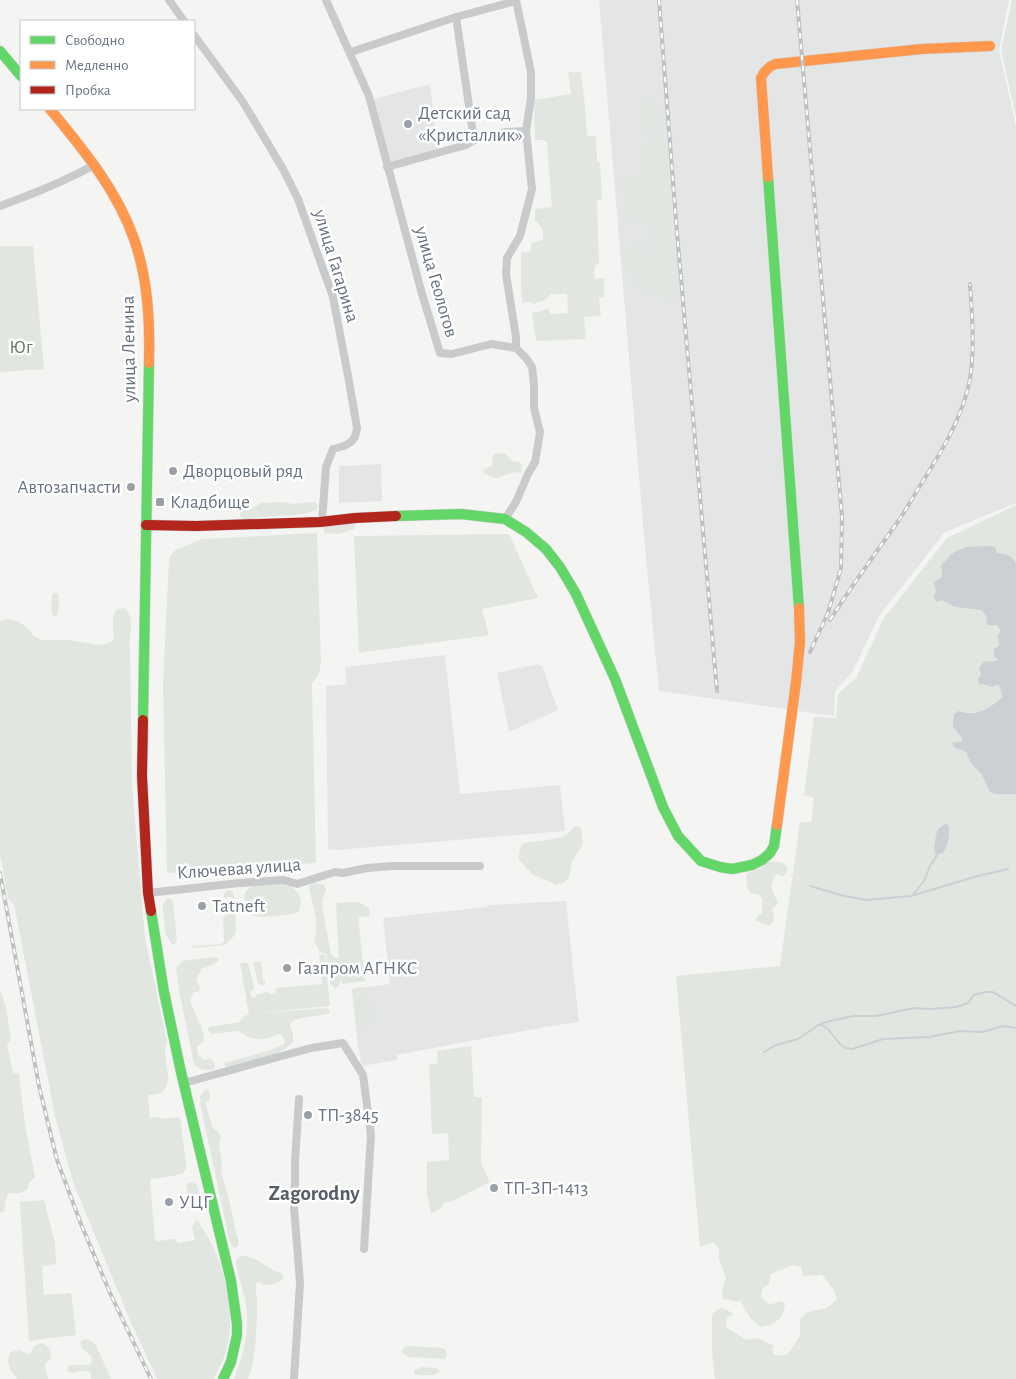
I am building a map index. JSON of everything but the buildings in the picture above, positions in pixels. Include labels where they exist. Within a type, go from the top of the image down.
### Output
[{"type":"street","points":[[169,0],[183,20]]},
{"type":"street","name":"улица Геологов","points":[[326,0],[351,52],[369,96],[422,294],[440,353],[452,354],[491,344],[516,348]]},
{"type":"street","points":[[351,52],[456,17],[516,0],[531,72],[531,98],[526,132],[532,189],[520,236],[507,258],[506,274],[516,336],[516,348],[532,367],[534,408],[540,432],[534,462],[516,502],[505,519]]},
{"type":"street","points":[[456,17],[474,140]]},
{"type":"street","name":"улица Гагарина","points":[[195,36],[243,102],[283,169],[298,199],[333,297],[357,428],[355,436],[350,442],[333,449],[326,467],[322,522]]},
{"type":"street","points":[[146,526],[322,522],[355,518],[461,514],[505,519],[526,532],[546,549],[560,567],[576,594],[615,679],[663,808],[678,836],[702,861],[720,868],[740,868],[762,860],[770,853],[774,846],[800,642],[761,78],[763,73],[775,64],[922,49],[990,46]]},
{"type":"street","points":[[0,51],[20,75]]},
{"type":"street","name":"улица Ленина","points":[[51,110],[108,185],[123,214],[136,247],[146,289],[150,329],[142,776],[148,893],[164,992],[231,1281],[237,1335],[231,1362],[223,1379]]},
{"type":"street","points":[[387,167],[466,145],[474,140],[506,132],[526,132]]},
{"type":"street","points":[[0,206],[48,188],[94,165]]},
{"type":"street","name":"Ключевая улица","points":[[148,893],[284,880],[297,884],[335,872],[343,873],[367,868],[393,866],[480,866]]},
{"type":"street","points":[[184,1083],[311,1048],[343,1043],[363,1074],[371,1135],[364,1249]]},
{"type":"street","points":[[294,1379],[300,1283],[294,1207],[299,1099]]},
{"type":"shaded area","points":[[599,0],[1009,0],[999,50],[1016,126],[1016,503],[945,532],[879,616],[852,673],[835,691],[834,716],[659,691],[645,548]]},
{"type":"shaded area","name":"Детский сад «Кристаллик»","points":[[430,84],[438,149],[391,164],[374,99]]},
{"type":"shaded area","points":[[381,464],[382,501],[339,503],[339,466]]},
{"type":"shaded area","points":[[966,547],[995,547],[997,553],[1011,557],[1016,564],[1016,794],[995,794],[990,792],[982,775],[971,763],[966,752],[954,747],[952,743],[962,741],[962,738],[953,727],[954,714],[959,711],[977,713],[1002,698],[999,685],[992,687],[980,685],[978,679],[981,675],[979,667],[985,661],[998,660],[994,656],[994,649],[999,646],[998,635],[1001,631],[997,625],[987,625],[986,616],[982,610],[955,607],[942,600],[936,602],[934,597],[936,591],[934,582],[942,577],[940,566],[954,552]]},
{"type":"shaded area","points":[[445,655],[460,794],[560,785],[565,831],[337,850],[328,849],[326,686],[346,684],[345,667]]},
{"type":"shaded area","points":[[538,664],[542,666],[558,710],[509,732],[497,673]]},
{"type":"shaded area","points":[[948,825],[949,832],[948,843],[943,853],[936,855],[934,847],[937,833],[940,827]]},
{"type":"shaded area","points":[[566,901],[579,1022],[397,1055],[397,1060],[362,1066],[358,1047],[352,989],[390,984],[383,918],[486,907],[489,905]]},
{"type":"green space","points":[[1012,0],[1016,0],[1016,117],[1001,50]]},
{"type":"green space","points":[[568,72],[581,72],[587,136],[596,136],[597,161],[600,162],[602,199],[597,201],[599,264],[595,265],[594,279],[604,278],[604,297],[599,298],[601,316],[584,317],[586,339],[536,341],[532,313],[548,308],[551,314],[568,313],[567,294],[551,294],[545,300],[533,304],[532,302],[522,303],[521,252],[530,252],[532,243],[543,240],[543,230],[535,220],[535,209],[552,207],[547,142],[535,140],[534,100],[571,94]]},
{"type":"green space","points":[[650,102],[657,109],[669,153],[673,212],[671,218],[664,223],[664,226],[674,239],[677,255],[680,288],[674,298],[668,298],[662,293],[643,289],[635,280],[631,267],[631,249],[635,246],[644,247],[650,256],[654,256],[658,250],[648,234],[651,225],[649,222],[629,220],[625,216],[628,199],[622,182],[628,178],[633,180],[642,173],[648,139],[642,110],[645,104]]},
{"type":"green space","name":"Юг","points":[[0,246],[33,246],[44,369],[0,372]]},
{"type":"green space","points":[[505,453],[512,461],[522,464],[521,472],[496,478],[484,473],[483,470],[493,465],[492,458],[494,454]]},
{"type":"green space","points":[[280,502],[295,504],[313,502],[317,503],[318,506],[316,510],[297,515],[246,519],[240,516],[240,508],[251,509],[261,503]]},
{"type":"green space","points":[[1016,505],[1016,1379],[715,1379],[712,1352],[712,1315],[715,1311],[724,1309],[732,1313],[733,1315],[727,1317],[726,1327],[746,1340],[758,1338],[775,1346],[772,1349],[774,1355],[787,1355],[800,1336],[800,1319],[808,1312],[827,1308],[837,1299],[833,1289],[822,1275],[803,1276],[801,1267],[793,1265],[771,1274],[769,1284],[762,1289],[761,1297],[770,1305],[780,1301],[785,1303],[781,1317],[770,1325],[760,1327],[750,1318],[741,1302],[723,1299],[722,1291],[726,1278],[719,1260],[719,1249],[713,1242],[700,1247],[676,976],[780,966],[800,822],[811,822],[814,798],[804,795],[814,717],[836,718],[838,694],[856,678],[884,618],[947,538]]},
{"type":"green space","points":[[354,522],[356,525],[354,529],[339,534],[325,533],[323,528],[323,525]]},
{"type":"green space","points":[[317,533],[321,662],[319,674],[312,683],[316,863],[167,873],[163,685],[169,559],[174,551],[202,539]]},
{"type":"green space","points":[[509,534],[538,598],[482,609],[489,635],[359,653],[354,536]]},
{"type":"green space","points":[[55,592],[58,594],[59,603],[58,613],[55,617],[51,610],[52,595]]},
{"type":"green space","points":[[124,608],[130,615],[131,620],[129,645],[132,784],[145,938],[167,1041],[165,1054],[168,1072],[167,1084],[160,1093],[148,1095],[150,1118],[180,1117],[186,1162],[186,1168],[183,1173],[150,1181],[155,1240],[176,1239],[177,1243],[195,1240],[192,1227],[196,1220],[212,1244],[218,1258],[226,1288],[230,1319],[226,1351],[214,1379],[157,1379],[129,1318],[73,1182],[55,1116],[14,904],[8,898],[0,853],[0,622],[7,619],[17,621],[41,640],[68,640],[100,645],[111,642],[114,639],[113,623],[115,612],[117,609]]},
{"type":"green space","points":[[578,826],[581,828],[583,844],[572,861],[569,878],[565,882],[556,885],[533,875],[519,860],[520,849],[524,843],[558,838]]},
{"type":"green space","points":[[767,862],[782,863],[788,869],[785,875],[777,874],[772,885],[778,902],[772,909],[774,920],[769,926],[756,921],[756,918],[762,913],[762,899],[759,895],[748,890],[746,877],[748,873],[761,868]]},
{"type":"green space","points":[[283,883],[296,890],[301,902],[298,912],[264,917],[250,914],[244,900],[244,895],[248,889],[252,886]]},
{"type":"green space","points":[[315,883],[323,884],[326,889],[322,901],[323,912],[331,954],[338,958],[339,962],[336,903],[358,902],[369,908],[370,916],[358,917],[365,981],[342,984],[341,979],[338,987],[335,988],[331,985],[326,954],[320,952],[314,941],[316,918],[309,888],[310,885]]},
{"type":"green space","points":[[229,890],[234,895],[235,935],[225,945],[193,948],[193,945],[221,944],[224,942],[223,917],[225,917],[225,908],[231,908],[231,897],[224,898],[224,895]]},
{"type":"green space","points":[[169,898],[173,903],[177,940],[173,945],[166,935],[163,911],[163,904]]},
{"type":"green space","points":[[319,955],[325,955],[330,1006],[252,1014],[326,1008],[330,1010],[329,1013],[292,1021],[290,1026],[293,1042],[279,1052],[262,1059],[226,1067],[224,1064],[227,1062],[268,1051],[284,1044],[285,1041],[283,1036],[278,1034],[258,1039],[238,1031],[212,1034],[209,1032],[209,1027],[240,1022],[243,1017],[249,1014],[240,963],[248,963],[254,987],[250,992],[252,998],[267,992],[275,993],[276,988],[322,984]]},
{"type":"green space","points":[[216,957],[219,960],[201,969],[196,979],[200,988],[199,992],[194,992],[190,1000],[204,1039],[197,1047],[198,1054],[203,1060],[211,1059],[215,1064],[214,1069],[205,1070],[194,1064],[176,968],[182,961]]},
{"type":"green space","points":[[253,962],[261,962],[265,985],[258,983]]},
{"type":"green space","points":[[362,987],[367,989],[370,1020],[366,1025],[358,1027],[352,990]]},
{"type":"green space","points":[[0,989],[6,1008],[11,1039],[7,1045],[13,1073],[19,1074],[25,1125],[35,1177],[29,1183],[27,1190],[21,1193],[9,1193],[4,1212],[0,1213]]},
{"type":"green space","points":[[471,1046],[474,1097],[482,1097],[481,1163],[490,1182],[455,1200],[442,1204],[442,1208],[431,1214],[427,1194],[427,1162],[449,1160],[448,1133],[432,1134],[429,1065],[438,1063],[437,1051]]},
{"type":"green space","points":[[206,1089],[209,1090],[210,1099],[206,1106],[213,1128],[221,1136],[219,1146],[222,1162],[221,1171],[239,1243],[235,1248],[229,1239],[200,1103],[200,1096]]},
{"type":"green space","points":[[194,1182],[199,1189],[199,1204],[195,1205],[190,1202],[186,1185]]},
{"type":"green space","points":[[44,1200],[55,1243],[56,1264],[42,1266],[44,1295],[71,1293],[76,1335],[29,1341],[20,1202]]},
{"type":"green space","points":[[241,1256],[257,1260],[281,1273],[284,1278],[272,1285],[256,1283],[256,1342],[251,1371],[248,1379],[234,1379],[243,1352],[247,1324],[245,1300],[236,1263],[237,1259]]},
{"type":"green space","points":[[85,1339],[96,1345],[111,1379],[91,1379],[89,1371],[72,1373],[67,1371],[68,1366],[89,1365],[92,1363],[91,1356],[81,1347],[81,1341]]},
{"type":"green space","points":[[41,1343],[51,1352],[51,1358],[45,1366],[48,1379],[17,1379],[8,1363],[11,1352],[20,1350],[29,1355],[34,1346]]},
{"type":"green space","points":[[408,1346],[442,1348],[446,1350],[447,1356],[444,1359],[409,1357],[402,1353],[402,1349]]},
{"type":"green space","points":[[421,1367],[437,1368],[439,1372],[434,1375],[414,1374],[414,1371]]},
{"type":"waterway","points":[[913,895],[924,881],[937,855]]},
{"type":"waterway","points":[[810,886],[844,896],[867,900],[911,896],[1008,869]]},
{"type":"waterway","points":[[764,1052],[776,1045],[798,1039],[820,1024],[853,1016],[876,1016],[914,1008],[956,1007],[968,1003],[974,995],[985,992],[993,992],[1016,1006]]},
{"type":"waterway","points":[[820,1024],[828,1029],[845,1048],[852,1049],[883,1039],[929,1037],[960,1031],[983,1032],[1003,1026],[1015,1028]]},
{"type":"railway","points":[[659,0],[676,221],[717,691]]},
{"type":"railway","points":[[797,0],[842,517],[841,568],[828,613],[810,652]]},
{"type":"railway","points":[[830,620],[904,513],[938,457],[963,406],[972,367],[973,332],[970,284]]},
{"type":"railway","points":[[0,873],[39,1086],[57,1160],[110,1293],[151,1379]]},
{"type":"traffic: fast","points":[[0,51],[20,75]]},
{"type":"traffic: fast","points":[[768,177],[799,608]]},
{"type":"traffic: fast","points":[[143,720],[149,363]]},
{"type":"traffic: fast","points":[[396,516],[461,514],[505,519],[526,532],[546,549],[560,567],[576,594],[615,679],[663,807],[678,836],[701,861],[732,869],[752,865],[770,853],[774,846],[777,825]]},
{"type":"traffic: fast","points":[[151,911],[164,992],[181,1072],[231,1281],[237,1335],[231,1362],[223,1379]]},
{"type":"traffic: slow","points":[[768,177],[761,78],[770,66],[922,49],[990,46]]},
{"type":"traffic: slow","points":[[51,110],[87,155],[109,187],[134,239],[139,254],[147,300],[149,363]]},
{"type":"traffic: slow","points":[[777,825],[796,682],[800,642],[799,608]]},
{"type":"traffic: jam","points":[[146,525],[196,526],[320,522],[396,516]]},
{"type":"traffic: jam","points":[[143,720],[142,776],[148,893],[151,911]]},
{"type":"place","name":"Детский сад «Кристаллик»","points":[[408,124]]},
{"type":"place","name":"Дворцовый ряд","points":[[173,471]]},
{"type":"place","name":"Автозапчасти","points":[[131,487]]},
{"type":"place","name":"Кладбище","points":[[160,502]]},
{"type":"place","name":"Tatneft","points":[[202,906]]},
{"type":"place","name":"Газпром АГНКС","points":[[287,968]]},
{"type":"place","name":"ТП-3845","points":[[308,1115]]},
{"type":"place","name":"ТП-ЗП-1413","points":[[494,1188]]},
{"type":"place","name":"УЦГ","points":[[169,1202]]},
{"type":"district","name":"Zagorodny","points":[[314,1193]]}]
